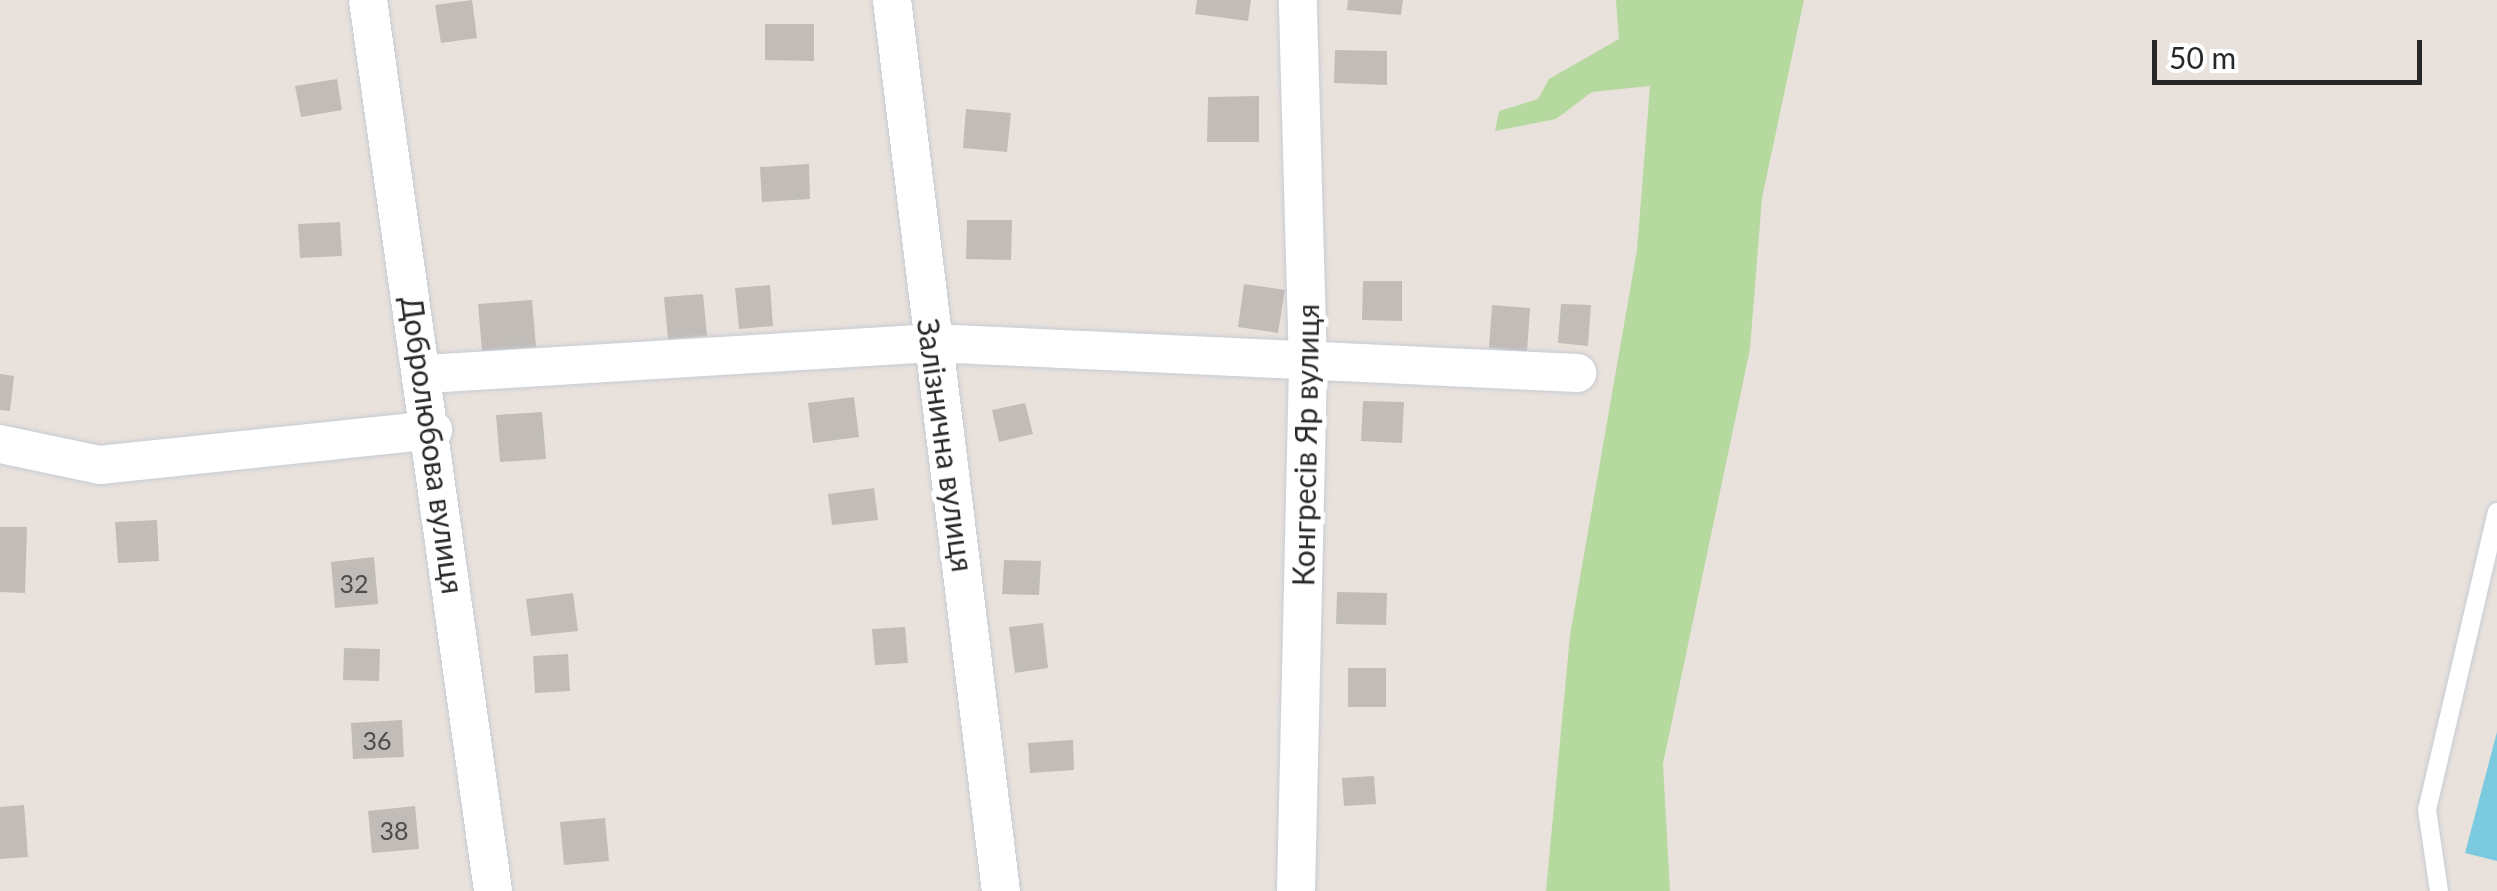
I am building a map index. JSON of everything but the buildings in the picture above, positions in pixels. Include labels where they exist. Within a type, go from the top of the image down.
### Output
[{"type":"street","name":"Добролюбова вулиця","points":[[368,0],[426,374],[493,891]]},
{"type":"street","name":"Залізнична вулиця","points":[[892,0],[1001,891]]},
{"type":"street","name":"Конгресів Яр вулиця","points":[[1296,891],[1308,366],[1298,0]]},
{"type":"street","points":[[426,374],[932,344],[1308,366],[1576,373]]},
{"type":"street","points":[[0,444],[100,465],[433,430]]},
{"type":"lane","points":[[2440,891],[2426,810],[2497,512]]},
{"type":"green space","points":[[1616,0],[1804,0],[1762,198],[1750,349],[1663,764],[1670,891],[1546,891],[1570,635],[1637,250],[1650,86],[1592,92],[1556,119],[1495,131],[1499,111],[1538,99],[1549,79],[1619,39]]},
{"type":"water","points":[[2497,732],[2497,861],[2465,853]]}]
